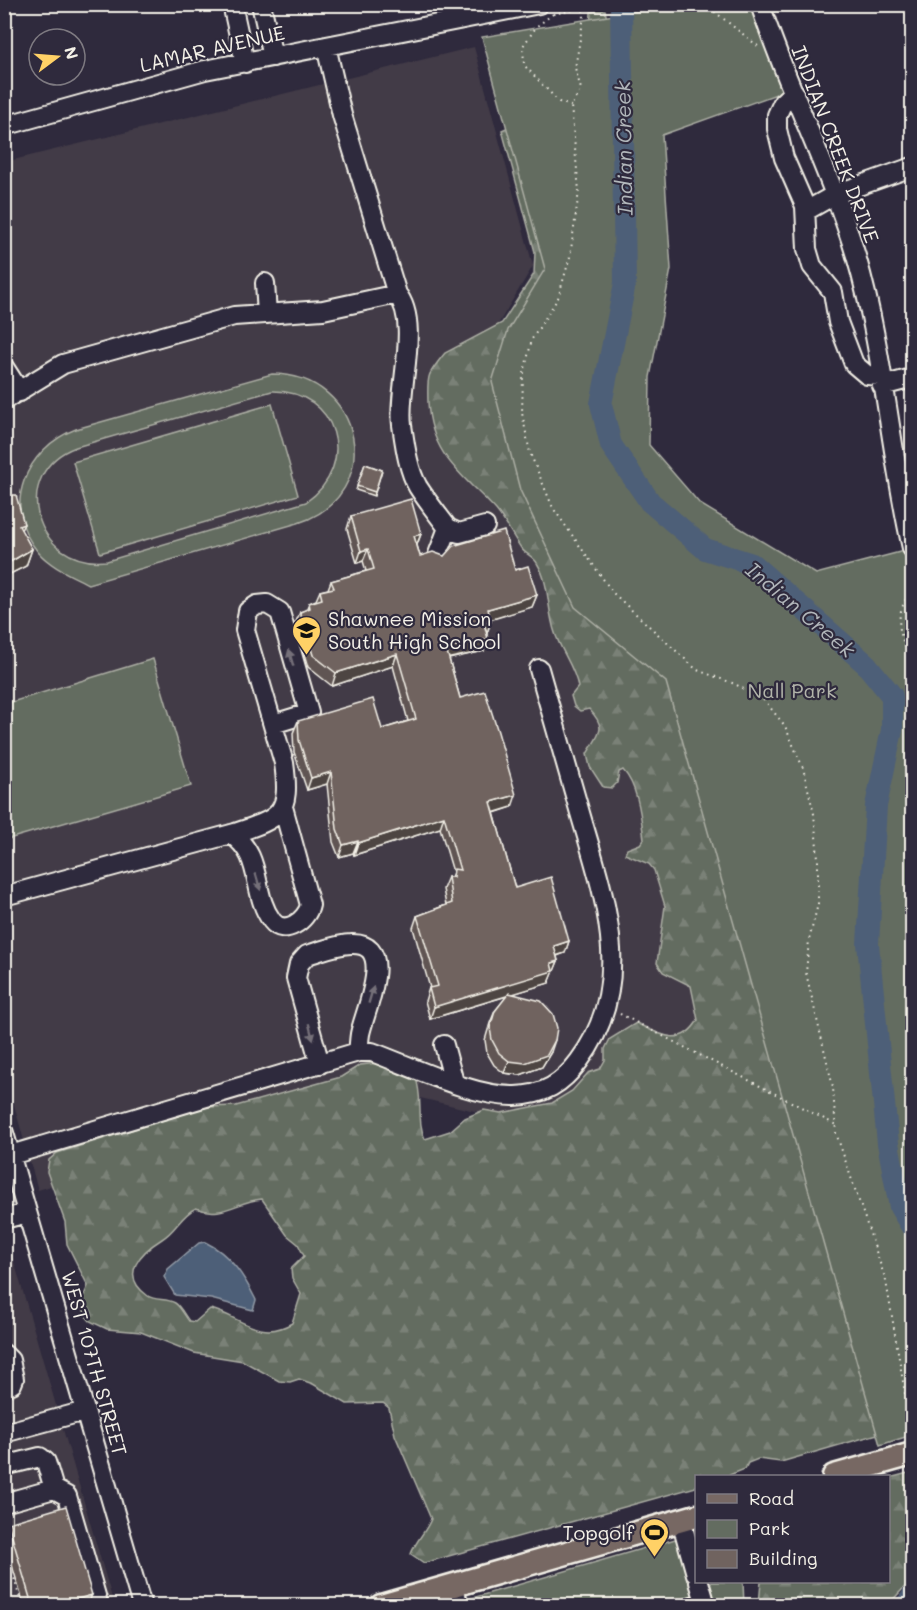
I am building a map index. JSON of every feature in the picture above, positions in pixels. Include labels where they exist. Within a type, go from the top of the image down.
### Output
[{"type":"main road","points":[[836,1475],[912,1442]]},
{"type":"main road","points":[[381,1605],[456,1595],[689,1518]]},
{"type":"street","points":[[232,4],[245,63]]},
{"type":"street","points":[[261,4],[273,57]]},
{"type":"street","name":"INDIAN CREEK DRIVE","points":[[760,4],[836,194],[862,283],[912,548]]},
{"type":"street","name":"LAMAR AVENUE","points":[[4,126],[205,70],[326,46],[546,9]]},
{"type":"street","points":[[326,46],[342,115],[397,294],[402,300],[407,358],[401,422],[412,474],[418,487],[448,528],[459,533],[485,526]]},
{"type":"street","points":[[794,92],[783,102],[777,115],[777,129],[784,158],[806,211],[807,249],[812,266],[833,292],[838,322],[854,363],[867,375],[881,381],[912,378]]},
{"type":"street","points":[[806,211],[836,194],[912,167]]},
{"type":"street","points":[[265,283],[267,315]]},
{"type":"street","points":[[833,292],[862,283]]},
{"type":"street","points":[[4,367],[12,396],[63,364],[234,316],[323,310],[397,294]]},
{"type":"street","points":[[846,342],[872,328]]},
{"type":"street","points":[[436,557],[448,528]]},
{"type":"street","points":[[4,896],[231,834],[267,823],[278,815],[283,807],[287,784],[284,763],[245,630],[248,611],[257,605],[267,604],[279,612],[309,713],[273,724]]},
{"type":"street","points":[[11,1155],[358,1052],[372,1052],[487,1094],[515,1096],[546,1092],[566,1078],[585,1053],[602,1023],[612,960],[609,921],[539,669]]},
{"type":"street","points":[[231,834],[244,843],[252,858],[267,915],[274,924],[284,927],[297,924],[308,915],[310,905],[283,807]]},
{"type":"street","points":[[320,1064],[296,978],[297,971],[307,956],[350,944],[360,945],[370,952],[377,972],[360,1034],[358,1052]]},
{"type":"street","points":[[444,1045],[454,1082]]},
{"type":"street","name":"WEST 107TH STREET","points":[[4,1133],[142,1605]]},
{"type":"street","points":[[4,1219],[27,1213]]},
{"type":"street","points":[[4,1354],[10,1360],[14,1379],[12,1384],[4,1387]]},
{"type":"street","points":[[4,1433],[85,1411]]},
{"type":"street","points":[[4,1467],[40,1457],[46,1462],[54,1489]]},
{"type":"street","points":[[4,1503],[54,1489],[67,1496],[99,1605]]},
{"type":"street","points":[[689,1518],[695,1566]]},
{"type":"street","points":[[692,1605],[705,1602],[700,1583]]},
{"type":"path","points":[[582,4],[584,16],[575,68],[581,89],[571,106],[578,169],[577,213],[570,257],[558,298],[532,339],[523,377],[522,413],[531,453],[553,508],[613,593],[697,670],[735,684],[765,701],[785,726],[803,768],[814,814],[818,858],[818,904],[809,940],[806,973],[833,1087],[836,1125],[859,1205],[886,1281],[912,1442]]},
{"type":"path","points":[[571,106],[559,102],[524,65],[523,46],[537,27],[546,9],[604,4]]},
{"type":"path","points":[[705,4],[767,53],[778,52]]},
{"type":"path","points":[[912,589],[901,607],[897,620],[912,667]]},
{"type":"path","points":[[606,1006],[836,1125]]},
{"type":"path","points":[[4,1544],[22,1605]]},
{"type":"path","points":[[4,1583],[16,1580]]},
{"type":"shaded area","name":"Shawnee Mission South High School","points":[[474,47],[533,266],[497,326],[480,385],[735,1009],[585,1099],[500,1117],[370,1086],[38,1190],[5,1073],[5,162]]},
{"type":"shaded area","points":[[5,1230],[114,1605],[5,1605]]},
{"type":"green space","name":"Nall Park","points":[[674,5],[750,5],[782,92],[662,135],[671,269],[650,377],[649,445],[700,504],[816,574],[904,551],[912,583],[912,1435],[880,1445],[666,682],[575,607],[520,490],[492,382],[508,330],[545,269],[482,37]]},
{"type":"green space","points":[[605,10],[608,25],[606,295],[912,1424],[781,1462],[758,1459],[748,1463],[745,1469],[730,1475],[695,1475],[695,1487],[424,1563],[411,1554],[431,1519],[395,1435],[389,1408],[383,1403],[347,1404],[313,1384],[299,1379],[290,1382],[279,1381],[243,1361],[194,1353],[141,1332],[107,1329],[90,1321],[85,1315],[82,1300],[88,1286],[67,1244],[65,1222],[47,1172],[49,1160],[57,1153],[206,1107],[236,1106],[341,1077],[360,1065],[378,1063],[415,1075],[418,1084],[422,1132],[425,1139],[450,1131],[465,1118],[484,1110],[501,1113],[552,1103],[572,1091],[588,1073],[600,1069],[605,1060],[605,1049],[610,1039],[636,1023],[661,1035],[677,1037],[691,1029],[698,1020],[691,986],[663,972],[657,963],[665,906],[654,870],[649,864],[625,854],[627,849],[640,844],[644,839],[635,793],[623,770],[619,772],[617,783],[612,788],[603,787],[590,767],[587,754],[598,736],[600,726],[589,709],[580,711],[574,706],[571,696],[578,687],[555,633],[541,571],[535,561],[521,548],[496,510],[450,463],[435,437],[430,421],[428,386],[429,376],[435,366],[445,353],[502,323],[534,274],[535,252],[502,130],[511,126],[590,31],[591,12]],"holes":[[[262,1199],[287,1235],[298,1244],[304,1256],[291,1269],[292,1278],[301,1294],[292,1323],[280,1328],[259,1329],[210,1309],[195,1322],[189,1321],[175,1303],[148,1296],[139,1288],[135,1280],[134,1272],[140,1257],[167,1236],[186,1215],[196,1208],[205,1211],[222,1211]]]},
{"type":"green space","points":[[272,374],[303,379],[327,393],[344,414],[353,438],[353,464],[344,488],[326,509],[298,523],[88,584],[61,570],[38,552],[27,535],[21,516],[20,498],[24,481],[32,464],[58,438],[76,429]],"holes":[[[272,391],[295,394],[313,403],[326,416],[334,432],[336,450],[332,469],[322,487],[306,502],[107,561],[82,559],[62,550],[47,535],[39,516],[37,496],[42,476],[55,459],[76,447]]]},
{"type":"green space","points":[[272,404],[298,495],[100,553],[73,462]]},
{"type":"green space","points":[[153,659],[191,786],[5,840],[5,704]]},
{"type":"green space","points":[[912,1472],[912,1579],[888,1605],[759,1605],[761,1583],[890,1583],[890,1478]]},
{"type":"green space","name":"Topgolf","points":[[695,1533],[695,1583],[743,1583],[744,1606],[445,1606]]},
{"type":"water","points":[[205,1242],[229,1259],[241,1274],[256,1300],[253,1310],[211,1299],[175,1295],[164,1277],[168,1269],[199,1243]]},
{"type":"building","points":[[365,464],[382,470],[375,492],[357,486]]},
{"type":"building","points":[[4,470],[7,470],[11,495],[16,495],[24,524],[19,526],[32,549],[10,562],[4,552]]},
{"type":"building","name":"Shawnee Mission South High School","points":[[411,499],[421,534],[414,536],[420,556],[433,552],[444,556],[453,546],[504,531],[515,570],[528,566],[537,595],[488,609],[491,621],[484,623],[488,639],[446,648],[460,698],[485,691],[498,732],[516,795],[491,802],[515,888],[551,877],[569,941],[554,946],[558,961],[551,963],[553,971],[434,1007],[429,988],[438,986],[417,916],[452,903],[448,877],[453,877],[454,869],[460,870],[444,816],[358,843],[358,841],[343,845],[337,829],[331,772],[311,778],[299,740],[298,721],[373,699],[382,729],[416,719],[397,654],[336,673],[313,655],[300,612],[310,608],[309,603],[322,599],[320,591],[334,588],[331,581],[374,569],[368,549],[361,551],[351,516]]},
{"type":"building","points":[[509,993],[541,1001],[553,1014],[557,1028],[555,1040],[547,1055],[525,1063],[509,1061],[499,1053],[492,1040],[490,1028],[495,1011]]},
{"type":"building","points":[[66,1506],[92,1595],[56,1605],[32,1605],[8,1523]]},
{"type":"waterway","name":"Indian Creek","points":[[621,4],[625,283],[601,404],[611,445],[650,502],[705,549],[752,564],[866,664],[892,696],[892,730],[876,806],[868,944],[888,1143],[900,1207],[912,1227]]},
{"type":"waterway","name":"Indian Creek","points":[[906,1606],[912,1597]]},
{"type":"place","name":"Shawnee Mission South High School","points":[[307,656]]},
{"type":"place","name":"Topgolf","points":[[655,1558]]}]
